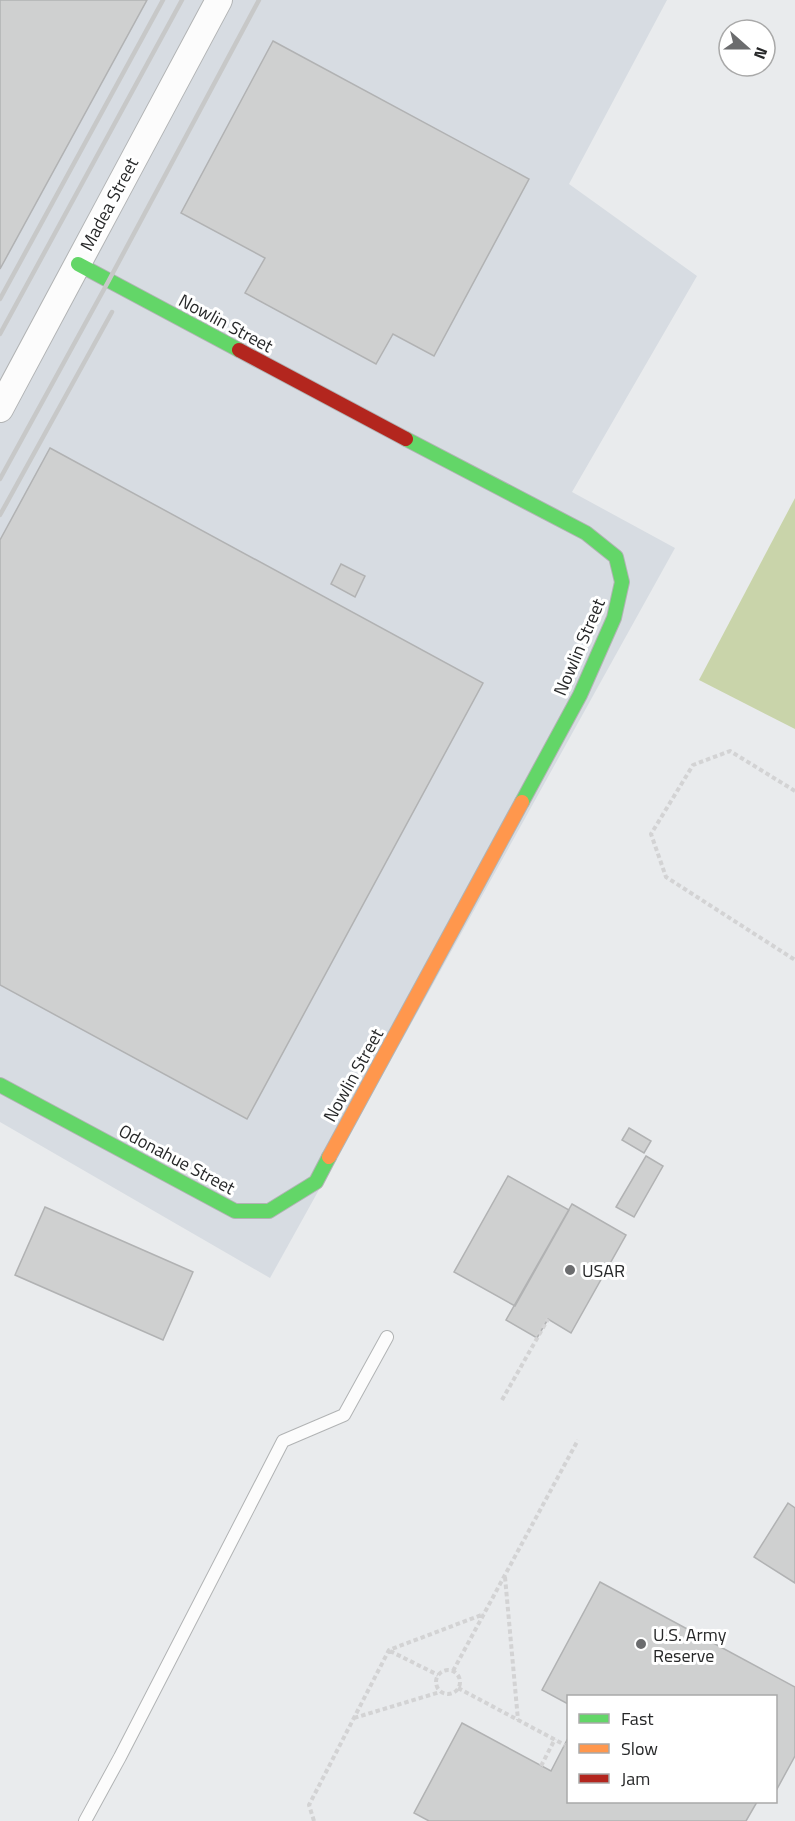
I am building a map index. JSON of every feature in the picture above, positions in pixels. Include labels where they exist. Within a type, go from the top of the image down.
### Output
[{"type":"street","name":"Madea Street","points":[[0,409],[219,0]]},
{"type":"street","name":"Nowlin Street","points":[[78,264],[406,440],[586,533],[616,557],[622,582],[614,618],[580,695],[328,1159]]},
{"type":"street","name":"Odonahue Street","points":[[0,1085],[235,1211],[269,1211],[316,1182],[328,1159]]},
{"type":"lane","points":[[85,1821],[283,1441],[344,1415],[387,1337]]},
{"type":"path","points":[[795,791],[730,751],[693,765],[651,834],[666,877],[795,960]]},
{"type":"path","points":[[502,1400],[548,1319]]},
{"type":"path","points":[[453,1671],[578,1440]]},
{"type":"path","points":[[504,1576],[518,1720]]},
{"type":"path","points":[[314,1821],[309,1805],[389,1650],[484,1614]]},
{"type":"path","points":[[389,1650],[438,1675]]},
{"type":"path","points":[[354,1718],[441,1692],[453,1693],[458,1688],[459,1676],[453,1671],[446,1670],[438,1675],[436,1685],[441,1692]]},
{"type":"path","points":[[458,1688],[565,1745]]},
{"type":"path","points":[[541,1766],[555,1739]]},
{"type":"shaded area","points":[[0,0],[667,0],[569,184],[697,276],[572,492],[675,548],[270,1278],[0,1122]]},
{"type":"green space","points":[[795,498],[795,729],[699,680]]},
{"type":"building","points":[[0,0],[147,0],[0,269]]},
{"type":"building","points":[[273,41],[529,179],[434,356],[393,334],[376,364],[245,293],[265,258],[181,213]]},
{"type":"building","points":[[50,448],[483,683],[247,1119],[0,985],[0,540]]},
{"type":"building","points":[[341,564],[365,576],[355,597],[331,584]]},
{"type":"building","points":[[629,1128],[651,1141],[644,1153],[622,1140]]},
{"type":"building","points":[[646,1156],[663,1166],[634,1217],[616,1207]]},
{"type":"building","points":[[508,1176],[569,1210],[515,1306],[454,1272]]},
{"type":"building","name":"USAR","points":[[572,1204],[626,1235],[571,1333],[548,1319],[537,1338],[506,1320]]},
{"type":"building","points":[[45,1207],[193,1272],[163,1340],[15,1275]]},
{"type":"building","points":[[788,1503],[795,1508],[795,1583],[754,1557]]},
{"type":"building","name":"U.S. Army Reserve","points":[[600,1582],[795,1687],[795,1756],[777,1789],[777,1695],[567,1695],[567,1703],[542,1690]]},
{"type":"building","points":[[462,1723],[551,1771],[567,1740],[567,1803],[756,1803],[746,1821],[429,1821],[414,1813]]},
{"type":"railway","points":[[0,299],[163,0]]},
{"type":"railway","points":[[0,334],[182,0]]},
{"type":"railway","points":[[0,479],[259,0]]},
{"type":"railway","points":[[0,515],[112,312]]},
{"type":"traffic: fast","points":[[78,264],[239,350]]},
{"type":"traffic: fast","points":[[406,439],[586,533],[616,557],[622,582],[614,618],[580,695],[522,802]]},
{"type":"traffic: fast","points":[[0,1085],[235,1211],[269,1211],[316,1182],[329,1157]]},
{"type":"traffic: slow","points":[[329,1157],[522,802]]},
{"type":"traffic: jam","points":[[239,350],[406,439]]},
{"type":"place","name":"USAR","points":[[570,1270]]},
{"type":"place","name":"U.S. Army Reserve","points":[[641,1644]]}]
